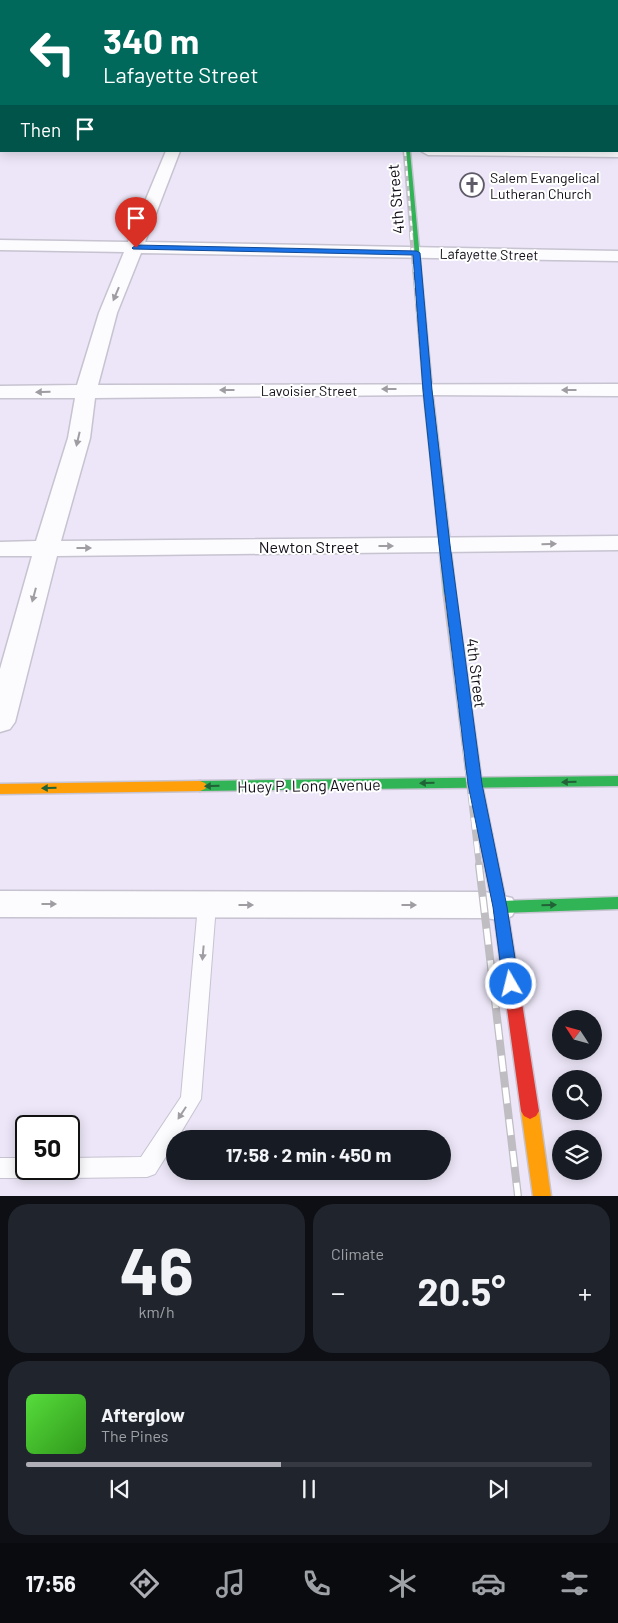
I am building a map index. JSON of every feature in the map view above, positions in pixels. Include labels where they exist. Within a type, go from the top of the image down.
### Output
[{"type":"street","points":[[0,722],[46,548],[79,438],[86,391],[108,313],[136,248],[173,152]]},
{"type":"street","name":"4th Street","points":[[408,152],[428,390],[444,545],[475,784],[500,907],[542,1196]]},
{"type":"street","points":[[523,152],[618,153]]},
{"type":"street","name":"Lafayette Street","points":[[0,245],[618,256]]},
{"type":"street","name":"Lavoisier Street","points":[[0,392],[618,390]]},
{"type":"street","name":"Newton Street","points":[[0,549],[618,543]]},
{"type":"street","name":"Huey P. Long Avenue","points":[[0,789],[618,781]]},
{"type":"street","points":[[0,904],[485,905],[500,907],[618,903]]},
{"type":"lane","points":[[80,1168],[147,1167],[191,1099],[207,904]]},
{"type":"lane","points":[[0,1168],[15,1168]]},
{"type":"railway","points":[[405,152],[412,233]]},
{"type":"railway","points":[[411,232],[425,398]]},
{"type":"railway","points":[[425,396],[448,605]]},
{"type":"railway","points":[[448,603],[479,866]]},
{"type":"railway","points":[[479,865],[518,1196]]},
{"type":"traffic: fast","points":[[407,152],[428,389],[450,595]]},
{"type":"traffic: fast","points":[[200,786],[618,781]]},
{"type":"traffic: fast","points":[[500,907],[618,903]]},
{"type":"traffic: slow","points":[[450,595],[475,784],[485,834]]},
{"type":"traffic: slow","points":[[0,789],[200,786]]},
{"type":"traffic: slow","points":[[530,1111],[542,1196]]},
{"type":"traffic: jam","points":[[485,834],[500,907],[530,1111]]},
{"type":"place","name":"Salem Evangelical Lutheran Church","points":[[472,185]]},
{"type":"route","points":[[136,248],[417,253],[428,390],[444,545],[475,784],[500,907],[511,984]]}]
